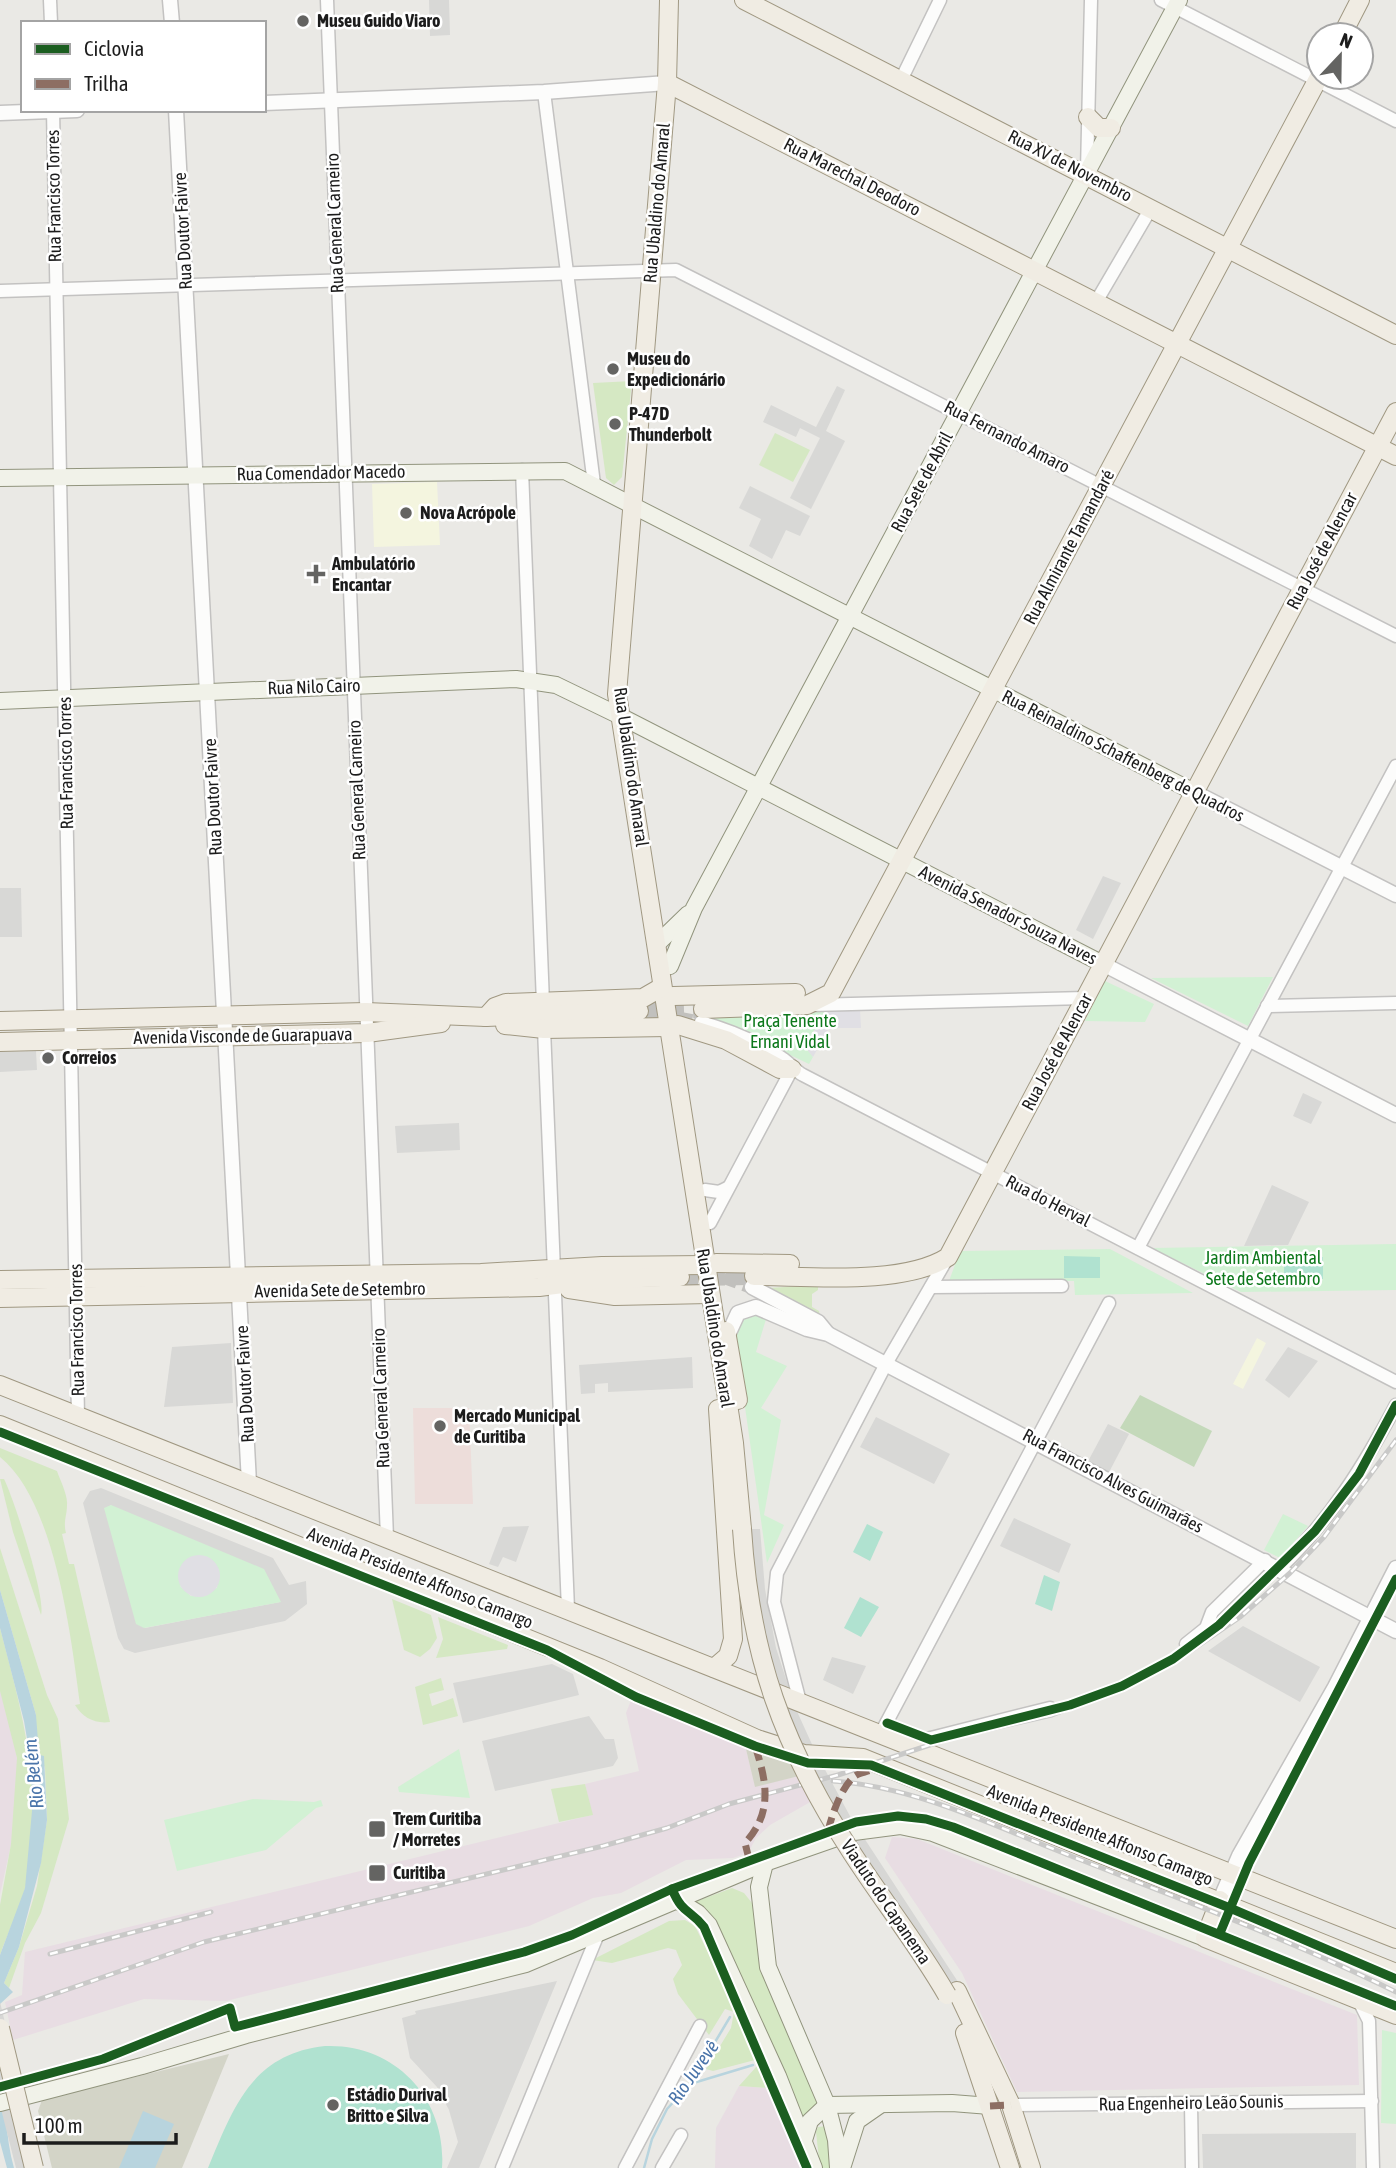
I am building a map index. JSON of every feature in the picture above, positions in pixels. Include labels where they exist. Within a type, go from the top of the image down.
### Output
[{"type":"main road","name":"Rua Ubaldino do Amaral","points":[[669,0],[667,83],[617,694],[657,944],[668,991],[710,1264],[727,1337],[747,1459],[748,1529]]},
{"type":"main road","name":"Rua XV de Novembro","points":[[744,0],[1396,335]]},
{"type":"main road","points":[[1349,21],[1360,0]]},
{"type":"main road","name":"Rua Sete de Abril","points":[[670,966],[694,908],[1037,271],[1172,2]]},
{"type":"main road","name":"Rua Marechal Deodoro","points":[[667,83],[1396,456]]},
{"type":"main road","name":"Rua Almirante Tamandaré","points":[[838,994],[902,861],[1312,91]]},
{"type":"main road","points":[[1088,117],[1099,128],[1111,128]]},
{"type":"main road","name":"Rua José de Alencar","points":[[941,1262],[993,1173],[1396,412]]},
{"type":"main road","name":"Rua Comendador Macedo","points":[[0,478],[565,471],[633,505]]},
{"type":"main road","name":"Rua Reinaldino Schaffenberg de Quadros","points":[[633,505],[1194,792]]},
{"type":"main road","name":"Rua Nilo Cairo","points":[[0,701],[530,679],[566,689],[620,716]]},
{"type":"main road","name":"Avenida Senador Souza Naves","points":[[620,716],[1103,964]]},
{"type":"main road","points":[[657,944],[694,908]]},
{"type":"main road","name":"Rua Ubaldino do Amaral","points":[[668,991],[670,966]]},
{"type":"main road","points":[[792,1069],[780,1069],[726,1040],[673,1026],[544,1029],[510,1027],[486,1017],[495,1007],[506,1003],[643,998],[668,991],[838,994]]},
{"type":"main road","points":[[702,1015],[807,1005],[838,994]]},
{"type":"main road","name":"Avenida Visconde de Guarapuava","points":[[0,1021],[366,1012],[486,1017],[639,1011]]},
{"type":"main road","points":[[123,1039],[159,1017]]},
{"type":"main road","name":"Avenida Visconde de Guarapuava","points":[[0,1042],[367,1033],[486,1017]]},
{"type":"main road","points":[[0,1021],[32,1041]]},
{"type":"main road","name":"Rua Ubaldino do Amaral","points":[[673,1026],[710,1223],[709,1294],[748,1529]]},
{"type":"main road","points":[[554,1279],[602,1266],[941,1262]]},
{"type":"main road","points":[[753,1282],[908,1274],[941,1262]]},
{"type":"main road","name":"Avenida Sete de Setembro","points":[[0,1280],[76,1287],[680,1277]]},
{"type":"main road","points":[[554,1279],[615,1297],[709,1294]]},
{"type":"main road","name":"Avenida Sete de Setembro","points":[[0,1297],[76,1287]]},
{"type":"main road","points":[[715,1668],[728,1656],[733,1630],[719,1425],[719,1363]]},
{"type":"main road","name":"Avenida Presidente Affonso Camargo","points":[[0,1385],[1396,1939]]},
{"type":"main road","name":"Avenida Presidente Affonso Camargo","points":[[0,1425],[609,1672],[757,1739],[804,1754],[869,1760],[1396,1973]]},
{"type":"main road","name":"Viaduto do Capanema","points":[[748,1529],[746,1584],[755,1636],[767,1684],[784,1729],[844,1841],[952,1993]]},
{"type":"main road","points":[[0,2103],[246,2035],[496,1973],[598,1934],[765,1863],[871,1827],[916,1828],[1395,2014]]},
{"type":"main road","points":[[765,1863],[759,1887],[768,1967],[827,2105],[840,2168]]},
{"type":"main road","points":[[677,1900],[698,1913],[709,1926],[814,2168]]},
{"type":"main road","points":[[1205,1938],[1220,1900]]},
{"type":"main road","points":[[952,1993],[1010,2168]]},
{"type":"main road","points":[[952,1993],[1011,2105],[1031,2168]]},
{"type":"main road","points":[[0,2028],[34,2168]]},
{"type":"main road","points":[[0,2077],[22,2168]]},
{"type":"main road","points":[[952,2103],[983,2083]]},
{"type":"main road","points":[[804,2140],[810,2121],[827,2105],[853,2102],[880,2105],[952,2103],[990,2106]]},
{"type":"main road","points":[[840,2168],[857,2121],[880,2105]]},
{"type":"street","points":[[50,0],[51,21]]},
{"type":"street","points":[[170,0],[172,21]]},
{"type":"street","name":"Rua General Carneiro","points":[[327,0],[387,1538]]},
{"type":"street","points":[[901,80],[940,0]]},
{"type":"street","points":[[1086,174],[1091,0]]},
{"type":"street","points":[[1172,2],[1305,72]]},
{"type":"street","points":[[266,103],[544,92],[667,83]]},
{"type":"street","points":[[1340,91],[1396,121]]},
{"type":"street","points":[[544,92],[594,484]]},
{"type":"street","points":[[0,113],[26,112]]},
{"type":"street","name":"Rua Francisco Torres","points":[[53,112],[78,1416]]},
{"type":"street","name":"Rua Doutor Faivre","points":[[176,112],[249,1483]]},
{"type":"street","points":[[1096,302],[1151,208]]},
{"type":"street","name":"Rua Fernando Amaro","points":[[0,291],[651,268],[687,274],[1396,636]]},
{"type":"street","points":[[522,470],[543,1003]]},
{"type":"street","points":[[1139,1248],[1396,766]]},
{"type":"street","name":"Rua Reinaldino Schaffenberg de Quadros","points":[[1194,792],[1396,895]]},
{"type":"street","name":"Avenida Senador Souza Naves","points":[[1103,964],[1396,1115]]},
{"type":"street","points":[[838,994],[1085,998]]},
{"type":"street","points":[[1267,1006],[1396,1003]]},
{"type":"street","name":"Rua do Herval","points":[[702,1015],[785,1059],[792,1069],[1396,1382]]},
{"type":"street","points":[[544,1029],[568,1609]]},
{"type":"street","points":[[710,1223],[792,1069]]},
{"type":"street","points":[[705,1190],[719,1192],[727,1188]]},
{"type":"street","name":"Rua José de Alencar","points":[[800,1702],[774,1602],[777,1573],[890,1358],[931,1287],[941,1262]]},
{"type":"street","name":"Rua Francisco Alves Guimarães","points":[[753,1282],[818,1322],[828,1334]]},
{"type":"street","points":[[931,1287],[1062,1286]]},
{"type":"street","points":[[881,1733],[1109,1303]]},
{"type":"street","name":"Rua Francisco Alves Guimarães","points":[[727,1337],[738,1313],[756,1307],[807,1329],[828,1334],[868,1355],[890,1358],[1037,1440],[1396,1631]]},
{"type":"street","points":[[1280,1568],[1350,1488],[1396,1405]]},
{"type":"street","points":[[1186,1644],[1206,1628],[1212,1612],[1265,1560]]},
{"type":"street","points":[[1220,1900],[1231,1872],[1396,1568]]},
{"type":"street","points":[[907,1744],[1050,1708]]},
{"type":"street","points":[[502,2168],[598,1934]]},
{"type":"street","points":[[1358,1998],[1368,2015],[1371,2039],[1373,2168]]},
{"type":"street","points":[[1371,2039],[1379,2024],[1395,2014]]},
{"type":"street","points":[[625,2168],[700,2026]]},
{"type":"street","name":"Rua Engenheiro Leão Sounis","points":[[1011,2105],[1372,2101]]},
{"type":"street","points":[[1191,2103],[1192,2168]]},
{"type":"street","points":[[662,2168],[681,2135]]},
{"type":"shaded area","points":[[429,0],[449,0],[450,35],[430,36]]},
{"type":"shaded area","points":[[837,386],[845,390],[826,431],[845,441],[811,509],[790,498],[820,438],[800,428],[796,437],[763,422],[771,405],[816,427]]},
{"type":"shaded area","name":"Nova Acrópole","points":[[437,482],[440,545],[374,547],[372,484]]},
{"type":"shaded area","points":[[750,486],[810,516],[800,536],[786,530],[772,559],[749,546],[761,519],[739,508]]},
{"type":"shaded area","points":[[1103,876],[1121,883],[1093,939],[1076,930]]},
{"type":"shaded area","points":[[0,888],[21,888],[22,937],[0,937]]},
{"type":"shaded area","points":[[827,1009],[860,1009],[861,1028],[837,1028],[837,1023],[831,1024],[813,1057],[805,1047]]},
{"type":"shaded area","points":[[36,1051],[37,1070],[0,1072],[0,1052]]},
{"type":"shaded area","points":[[1303,1093],[1322,1102],[1311,1124],[1293,1116]]},
{"type":"shaded area","points":[[459,1123],[460,1150],[397,1153],[395,1126]]},
{"type":"shaded area","points":[[1272,1185],[1309,1202],[1288,1245],[1244,1246]]},
{"type":"shaded area","points":[[1257,1338],[1266,1343],[1243,1389],[1233,1384]]},
{"type":"shaded area","points":[[231,1343],[233,1403],[164,1407],[172,1347]]},
{"type":"shaded area","points":[[1288,1347],[1318,1361],[1289,1398],[1265,1380]]},
{"type":"shaded area","points":[[692,1357],[693,1388],[608,1392],[608,1383],[595,1384],[595,1393],[581,1394],[579,1365]]},
{"type":"shaded area","points":[[1140,1395],[1212,1431],[1194,1467],[1120,1428]]},
{"type":"shaded area","points":[[413,1408],[469,1408],[473,1504],[415,1504]]},
{"type":"shaded area","points":[[876,1417],[950,1454],[934,1484],[860,1447]]},
{"type":"shaded area","points":[[1108,1424],[1129,1434],[1107,1476],[1086,1465]]},
{"type":"shaded area","points":[[101,1488],[273,1558],[289,1585],[306,1581],[307,1604],[285,1621],[135,1653],[124,1649],[118,1638],[83,1503],[90,1491]],"holes":[[[110,1505],[280,1602],[145,1628]]]},
{"type":"shaded area","points":[[1014,1518],[1071,1544],[1059,1573],[1000,1546]]},
{"type":"shaded area","points":[[529,1526],[516,1562],[503,1557],[498,1567],[489,1564],[503,1527]]},
{"type":"shaded area","points":[[199,1555],[214,1561],[220,1576],[214,1591],[199,1597],[184,1591],[178,1576],[184,1561]]},
{"type":"shaded area","points":[[1243,1626],[1320,1667],[1300,1702],[1208,1651]]},
{"type":"shaded area","points":[[832,1657],[866,1666],[853,1694],[823,1680]]},
{"type":"shaded area","points":[[552,1664],[573,1674],[579,1695],[463,1723],[453,1683]]},
{"type":"shaded area","points":[[0,1674],[19,1768],[13,1836],[0,1894]]},
{"type":"shaded area","points":[[632,1698],[745,1745],[755,1786],[799,1776],[812,1801],[770,1825],[756,1838],[748,1853],[733,1858],[686,1860],[621,1893],[593,1898],[529,1926],[226,2001],[144,1999],[13,2040],[5,2002],[22,1995],[25,1952],[592,1815],[585,1784],[639,1771],[626,1713]]},
{"type":"shaded area","points":[[589,1716],[605,1739],[614,1739],[618,1758],[613,1766],[495,1791],[482,1741]]},
{"type":"shaded area","points":[[745,1745],[793,1764],[799,1776],[755,1787]]},
{"type":"shaded area","points":[[892,1837],[917,1839],[1357,2015],[1359,2085],[1017,2092],[962,1973],[885,1858]]},
{"type":"shaded area","points":[[557,1981],[479,2168],[447,2168],[458,2142],[449,2110],[437,2087],[410,2058],[402,2018],[416,2014],[415,2011]]},
{"type":"shaded area","points":[[229,2054],[182,2168],[52,2168],[38,2111],[42,2100]]},
{"type":"shaded area","points":[[739,2086],[768,2088],[802,2168],[715,2168],[716,2128]]},
{"type":"shaded area","points":[[1356,2133],[1356,2168],[1203,2168],[1202,2134]]},
{"type":"green space","points":[[632,381],[622,477],[614,485],[606,478],[593,383]]},
{"type":"green space","points":[[775,433],[810,450],[793,482],[759,465]]},
{"type":"green space","points":[[1273,977],[1248,1026],[1151,978]]},
{"type":"green space","points":[[1105,981],[1154,1004],[1145,1022],[1085,1021]]},
{"type":"green space","name":"Praça Tenente Ernani Vidal","points":[[827,1009],[805,1046],[813,1057],[809,1064],[702,1013]]},
{"type":"green space","name":"Jardim Ambiental Sete de Setembro","points":[[1396,1244],[1396,1290],[1241,1292],[1152,1248]]},
{"type":"green space","name":"Jardim Ambiental Sete de Setembro","points":[[1110,1249],[1193,1293],[1075,1295],[1074,1281],[949,1281],[960,1251]]},
{"type":"green space","points":[[1064,1256],[1100,1257],[1100,1278],[1064,1278]]},
{"type":"green space","points":[[1323,1257],[1323,1279],[1284,1280],[1284,1258]]},
{"type":"green space","points":[[818,1285],[818,1290],[812,1294],[812,1307],[819,1311],[820,1317],[768,1288]]},
{"type":"green space","points":[[750,1312],[767,1316],[756,1352],[787,1366],[761,1408],[781,1420],[764,1515],[784,1525],[767,1563],[735,1336],[743,1317]]},
{"type":"green space","points":[[0,1448],[57,1471],[67,1501],[66,1533],[62,1534],[69,1564],[74,1564],[110,1722],[90,1719],[75,1705],[80,1704],[57,1571],[34,1505],[19,1477],[0,1457]]},
{"type":"green space","points":[[0,1479],[4,1479],[9,1490],[28,1548],[39,1589],[41,1615],[13,1532]]},
{"type":"green space","points":[[111,1505],[264,1569],[281,1602],[144,1628],[136,1624],[104,1508]],"holes":[[[219,1569],[217,1588],[191,1596],[180,1586]]]},
{"type":"green space","points":[[1283,1514],[1308,1526],[1280,1558],[1264,1550]]},
{"type":"green space","points":[[867,1524],[883,1532],[870,1561],[853,1552]]},
{"type":"green space","points":[[0,1548],[47,1695],[58,1719],[69,1819],[41,1913],[25,1943],[9,1988],[4,1983],[19,1947],[37,1886],[47,1820],[45,1768],[35,1745],[36,1715],[0,1590]]},
{"type":"green space","points":[[1044,1575],[1060,1582],[1052,1611],[1035,1604]]},
{"type":"green space","points":[[860,1597],[879,1607],[861,1637],[844,1628]]},
{"type":"green space","points":[[392,1599],[431,1615],[437,1638],[430,1649],[420,1657],[404,1650]]},
{"type":"green space","points":[[438,1617],[508,1645],[507,1649],[436,1658],[443,1639]]},
{"type":"green space","points":[[0,1628],[29,1755],[33,1820],[32,1852],[26,1885],[0,1955],[0,1905],[11,1844],[17,1758],[0,1691]]},
{"type":"green space","points":[[441,1678],[444,1690],[429,1694],[432,1706],[453,1698],[458,1716],[423,1725],[415,1687]]},
{"type":"green space","points":[[459,1749],[470,1798],[399,1792],[398,1787]]},
{"type":"green space","points":[[585,1784],[593,1815],[559,1822],[551,1789]]},
{"type":"green space","points":[[253,1799],[314,1802],[321,1800],[323,1806],[316,1808],[266,1850],[177,1871],[164,1820]]},
{"type":"green space","points":[[732,1888],[744,1893],[752,1903],[819,2103],[803,2122],[703,1909],[695,1902]]},
{"type":"green space","points":[[685,1920],[695,1926],[736,2010],[768,2088],[739,2086],[757,2066],[755,2060],[713,2071],[706,2069],[731,2028],[734,2012],[725,2009],[709,2035],[678,1994],[673,1979],[682,1965],[676,1950],[668,1948],[612,1963],[592,1960],[669,1921]]},
{"type":"green space","points":[[1382,2030],[1396,2033],[1396,2124],[1381,2123]]},
{"type":"green space","name":"Estádio Durival Britto e Silva","points":[[325,2046],[374,2054],[394,2065],[412,2080],[426,2098],[436,2119],[442,2168],[208,2168],[236,2106],[262,2073],[279,2060],[300,2051]]},
{"type":"green space","points":[[827,2126],[833,2168],[820,2168],[816,2132],[818,2127]]},
{"type":"water","name":"Rio Belém","points":[[0,1590],[36,1715],[38,1741],[35,1745],[40,1755],[44,1756],[47,1820],[41,1863],[19,1947],[4,1983],[13,1992],[0,2004],[0,1955],[25,1888],[32,1811],[31,1762],[24,1721],[0,1628]]},
{"type":"water","points":[[0,2069],[14,2168],[7,2168],[0,2142]]},
{"type":"water","points":[[143,2111],[174,2124],[155,2168],[119,2168]]},
{"type":"pier","points":[[742,1529],[760,1529],[765,1589],[776,1648],[795,1707],[815,1751],[851,1818],[962,1988],[941,1998],[779,1738],[759,1680],[740,1598],[738,1572]]},
{"type":"pier","points":[[0,2002],[40,2168],[16,2168],[0,2105]]},
{"type":"waterway","name":"Rio Juvevê","points":[[644,2168],[652,2139],[667,2109],[690,2084],[730,2017]]},
{"type":"waterway","points":[[690,2084],[753,2065]]},
{"type":"tunnel","points":[[639,1011],[703,1009]]},
{"type":"tunnel","points":[[645,1011],[701,1022]]},
{"type":"tunnel","points":[[680,1277],[754,1276]]},
{"type":"tunnel","points":[[724,1277],[752,1287]]},
{"type":"railway","points":[[0,2013],[204,1942],[603,1846],[667,1828],[729,1804],[838,1775],[951,1738],[1052,1715],[1128,1686],[1176,1661],[1240,1617],[1290,1573],[1324,1537],[1396,1440]]},
{"type":"railway","points":[[833,1781],[895,1791],[955,1810],[1276,1937],[1396,1992]]},
{"type":"railway","points":[[50,1954],[211,1912]]},
{"type":"marked path","points":[[749,1859],[745,1843],[760,1820],[765,1797],[755,1746]]},
{"type":"marked path","points":[[828,1831],[845,1787],[855,1776],[871,1770]]},
{"type":"marked path","points":[[990,2106],[1011,2105]]},
{"type":"cycle path","points":[[887,1723],[931,1740],[1070,1705],[1122,1686],[1173,1659],[1219,1625],[1315,1531],[1359,1474],[1396,1405]]},
{"type":"cycle path","points":[[0,1432],[547,1650],[636,1697],[755,1746],[808,1763],[871,1765],[1230,1908],[1396,1979]]},
{"type":"cycle path","points":[[1220,1933],[1249,1863],[1396,1579]]},
{"type":"cycle path","points":[[0,2087],[103,2059],[230,2008],[235,2027],[524,1952],[572,1935],[672,1889],[856,1822],[898,1816],[926,1819],[953,1827],[1396,2006]]},
{"type":"cycle path","points":[[672,1889],[683,1907],[704,1927],[807,2168]]},
{"type":"place","name":"Museu Guido Viaro","points":[[303,21]]},
{"type":"place","name":"Museu do Expedicionário","points":[[613,369]]},
{"type":"place","name":"P-47D Thunderbolt","points":[[615,424]]},
{"type":"place","name":"Nova Acrópole","points":[[406,513]]},
{"type":"place","name":"Ambulatório Encantar","points":[[316,574]]},
{"type":"place","name":"Correios","points":[[48,1058]]},
{"type":"place","name":"Mercado Municipal de Curitiba","points":[[440,1426]]},
{"type":"place","name":"Trem Curitiba / Morretes","points":[[377,1829]]},
{"type":"place","name":"Curitiba","points":[[377,1873]]},
{"type":"place","name":"Estádio Durival Britto e Silva","points":[[333,2105]]}]
